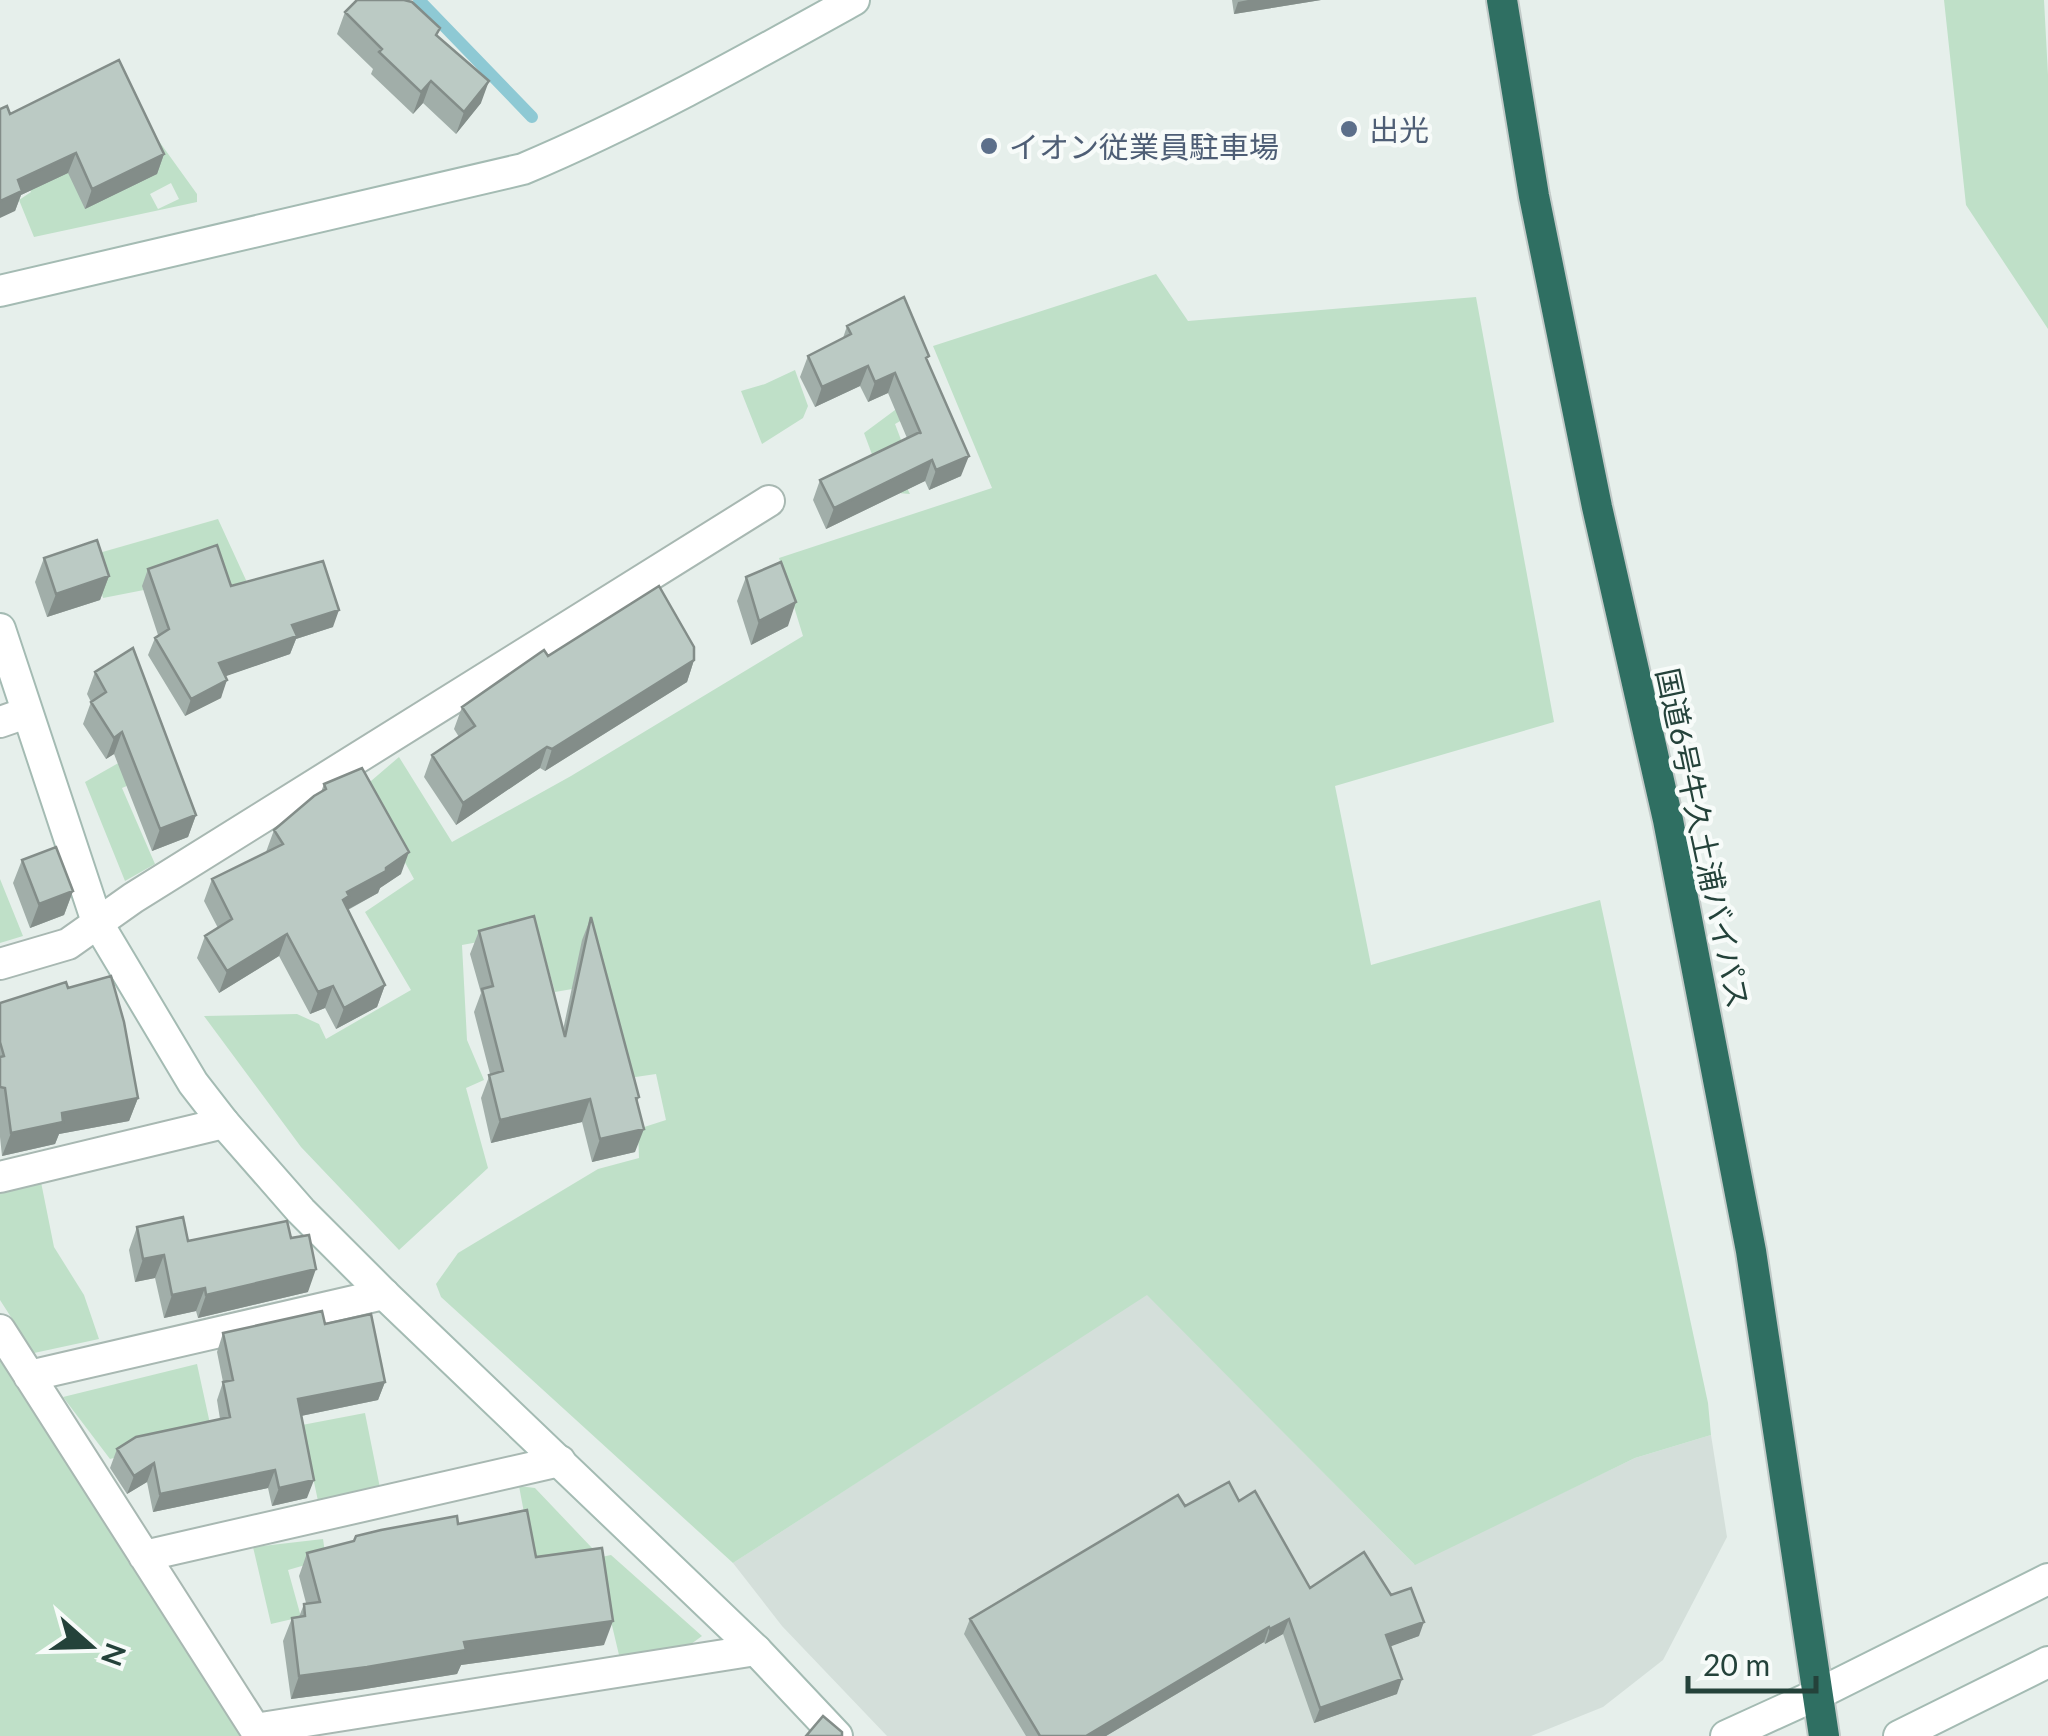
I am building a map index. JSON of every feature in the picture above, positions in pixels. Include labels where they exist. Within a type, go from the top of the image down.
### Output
[{"type":"highway","name":"国道6号牛久土浦バイパス","points":[[1502,0],[1534,196],[1596,507],[1668,820],[1752,1251],[1824,1736]]},
{"type":"street","points":[[0,291],[523,169],[756,54],[854,0]]},
{"type":"street","points":[[0,964],[68,944],[97,922],[770,501]]},
{"type":"street","points":[[0,630],[13,718],[97,922],[193,1084],[301,1211],[756,1650],[837,1736]]},
{"type":"street","points":[[0,1177],[224,1124]]},
{"type":"street","points":[[29,1376],[384,1294]]},
{"type":"street","points":[[0,1330],[255,1729],[756,1650]]},
{"type":"street","points":[[144,1556],[560,1461]]},
{"type":"street","points":[[1726,1736],[2048,1580]]},
{"type":"street","points":[[1899,1736],[2048,1662]]},
{"type":"shaded area","points":[[1147,1294],[1414,1564],[1635,1458],[1711,1435],[1727,1537],[1663,1660],[1603,1707],[1531,1736],[887,1736],[782,1626],[733,1563]]},
{"type":"green space","points":[[1944,0],[2044,0],[2048,75],[2048,329],[1966,205]]},
{"type":"green space","points":[[107,69],[197,194],[197,202],[34,237],[19,200],[31,192],[4,123]],"holes":[[[171,183],[179,199],[158,209],[150,194]]]},
{"type":"green space","points":[[1156,274],[1188,321],[1476,297],[1554,722],[1335,786],[1371,965],[1600,900],[1708,1403],[1711,1435],[1635,1458],[1415,1565],[1147,1295],[733,1563],[441,1297],[436,1284],[458,1253],[598,1169],[639,1158],[638,1129],[666,1120],[656,1074],[622,1079],[601,984],[555,992],[538,931],[462,945],[467,1040],[484,1080],[466,1088],[488,1168],[399,1250],[301,1147],[204,1016],[297,1014],[319,1024],[326,1039],[411,990],[365,912],[414,879],[364,787],[399,757],[452,842],[571,776],[803,636],[779,558],[992,488],[933,346]]},
{"type":"green space","points":[[795,370],[808,406],[803,418],[762,444],[741,391]]},
{"type":"green space","points":[[922,390],[929,405],[895,424],[908,458],[899,472],[910,494],[886,492],[864,433]]},
{"type":"green space","points":[[218,519],[251,591],[149,589],[103,598],[92,555]]},
{"type":"green space","points":[[136,753],[169,768],[122,788],[155,864],[125,881],[85,782]]},
{"type":"green space","points":[[0,879],[23,936],[0,943]]},
{"type":"green space","points":[[41,1182],[54,1247],[84,1295],[99,1339],[34,1353],[0,1300],[0,1192]]},
{"type":"green space","points":[[0,1359],[249,1736],[0,1736]]},
{"type":"green space","points":[[197,1364],[212,1433],[110,1459],[63,1397]]},
{"type":"green space","points":[[365,1413],[380,1488],[318,1501],[302,1425]]},
{"type":"green space","points":[[519,1486],[535,1488],[593,1549],[534,1566]]},
{"type":"green space","points":[[323,1539],[326,1559],[288,1570],[301,1617],[271,1624],[253,1547]]},
{"type":"green space","points":[[611,1555],[702,1636],[687,1647],[619,1655],[596,1558]]},
{"type":"building","points":[[357,0],[412,2],[440,28],[436,35],[489,81],[464,112],[431,81],[421,92],[379,52],[382,49],[345,12]]},
{"type":"building","points":[[119,60],[164,154],[92,189],[76,153],[18,180],[22,191],[0,201],[0,109],[7,106],[10,114]]},
{"type":"building","points":[[904,297],[969,456],[936,470],[932,460],[834,508],[820,480],[921,434],[895,373],[875,382],[868,366],[822,387],[808,356],[851,334],[847,326]]},
{"type":"building","points":[[97,540],[109,576],[56,594],[44,558]]},
{"type":"building","points":[[217,545],[231,586],[323,561],[339,610],[292,625],[297,636],[219,663],[227,680],[191,699],[155,638],[169,629],[148,569]]},
{"type":"building","points":[[781,562],[796,602],[759,621],[746,577]]},
{"type":"building","points":[[659,586],[694,647],[694,660],[552,749],[547,747],[463,803],[432,755],[475,726],[462,707],[544,650],[548,656]]},
{"type":"building","points":[[133,648],[196,815],[160,829],[122,732],[114,738],[91,702],[106,692],[95,672]]},
{"type":"building","points":[[362,768],[409,852],[386,871],[347,892],[349,896],[343,900],[385,985],[344,1008],[333,986],[318,992],[287,934],[227,971],[205,936],[232,919],[212,879],[283,844],[274,830],[326,789],[324,784]]},
{"type":"building","points":[[56,847],[73,891],[39,904],[22,860]]},
{"type":"building","points":[[534,916],[565,1037],[591,917],[644,1129],[600,1139],[590,1099],[500,1120],[489,1075],[503,1071],[482,989],[493,986],[479,931]]},
{"type":"building","points":[[111,976],[138,1098],[62,1113],[63,1122],[11,1133],[5,1088],[0,1087],[0,1057],[4,1056],[0,1003],[66,982],[68,988]]},
{"type":"building","points":[[183,1217],[188,1241],[287,1221],[291,1238],[309,1235],[316,1269],[206,1295],[205,1288],[172,1295],[164,1255],[143,1259],[137,1227]]},
{"type":"building","points":[[322,1311],[325,1324],[371,1314],[385,1382],[298,1399],[314,1480],[279,1488],[275,1470],[160,1494],[154,1463],[134,1476],[117,1449],[136,1437],[230,1417],[223,1382],[233,1380],[223,1333]]},
{"type":"building","points":[[1229,1482],[1239,1501],[1255,1491],[1310,1588],[1364,1552],[1391,1595],[1411,1588],[1424,1622],[1386,1635],[1402,1679],[1320,1708],[1289,1619],[1269,1627],[1086,1736],[1040,1736],[970,1619],[1178,1495],[1185,1506]]},
{"type":"building","points":[[527,1510],[536,1557],[602,1548],[613,1621],[464,1642],[466,1650],[299,1676],[292,1618],[305,1616],[304,1604],[320,1602],[307,1553],[381,1530],[457,1516],[458,1524]]},
{"type":"building","points":[[823,1716],[842,1732],[842,1736],[806,1736]]},
{"type":"waterway","points":[[419,0],[532,117]]},
{"type":"place","name":"出光","points":[[1349,129]]},
{"type":"place","name":"イオン従業員駐車場","points":[[989,146]]}]
